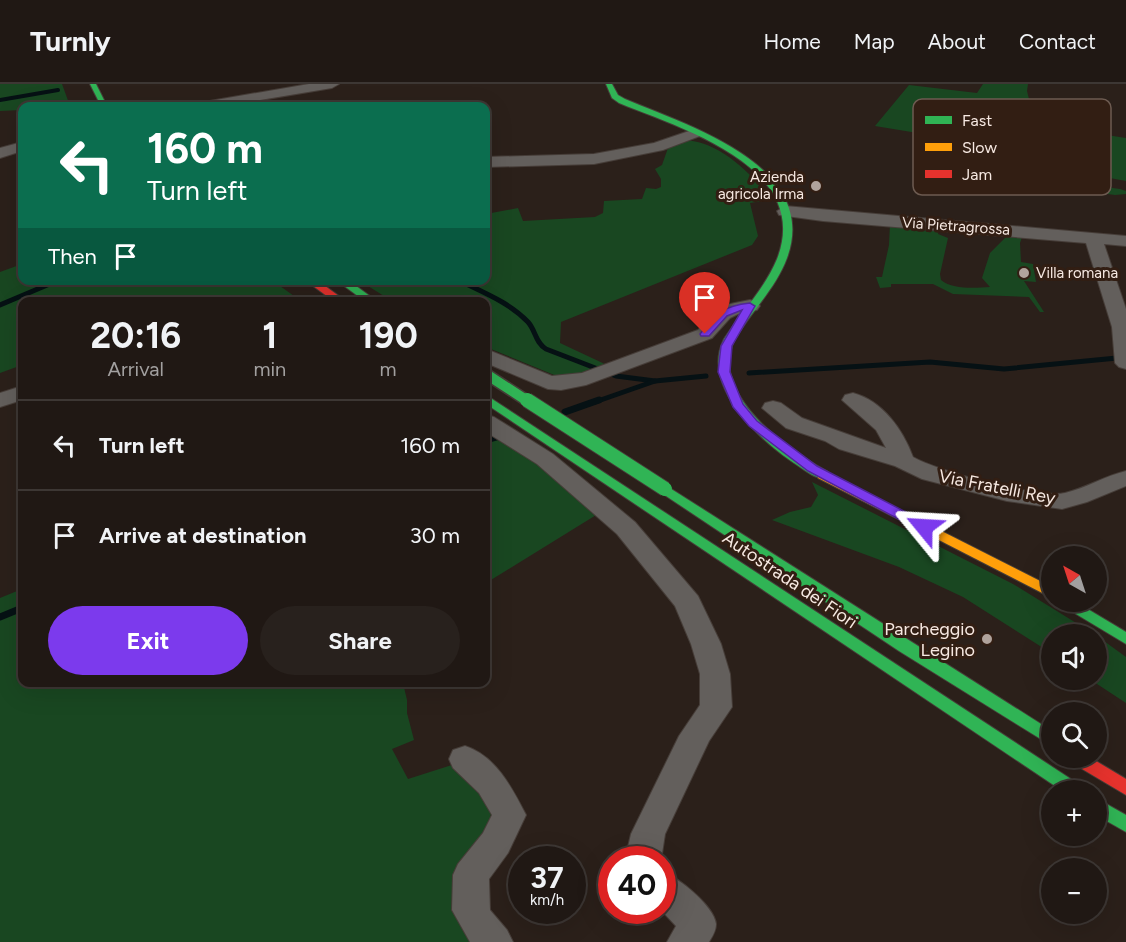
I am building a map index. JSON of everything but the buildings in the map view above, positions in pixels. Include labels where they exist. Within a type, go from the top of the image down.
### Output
[{"type":"main road","points":[[93,84],[102,102]]},
{"type":"main road","points":[[609,84],[615,96],[622,100],[739,155],[763,174],[774,188],[785,211],[786,237],[782,258],[726,346],[724,372],[737,405],[753,423],[812,469],[1041,586]]},
{"type":"main road","points":[[317,285],[335,297]]},
{"type":"main road","points":[[348,285],[366,297]]},
{"type":"main road","name":"Autostrada dei Fiori","points":[[490,378],[1041,733]]},
{"type":"main road","name":"Autostrada dei Fiori","points":[[490,402],[1059,780]]},
{"type":"main road","points":[[1082,612],[1126,639]]},
{"type":"main road","points":[[1094,768],[1126,788]]},
{"type":"main road","points":[[1107,812],[1126,825]]},
{"type":"street","points":[[227,102],[332,84]]},
{"type":"street","points":[[490,162],[594,159],[658,147],[695,133]]},
{"type":"street","points":[[0,153],[18,147]]},
{"type":"street","name":"Via Pietragrossa","points":[[785,211],[1126,241]]},
{"type":"street","points":[[1093,238],[1124,328],[1126,363]]},
{"type":"street","points":[[490,357],[540,380],[561,384],[586,379],[705,334],[723,314],[732,309],[750,306]]},
{"type":"street","points":[[490,397],[520,383],[540,380]]},
{"type":"street","points":[[0,400],[18,394]]},
{"type":"street","points":[[853,400],[876,416],[897,444],[902,461]]},
{"type":"street","name":"Via Fratelli Rey","points":[[773,408],[794,423],[833,436],[847,444],[902,461],[909,467],[1023,497],[1059,502],[1083,496],[1106,483],[1126,478]]},
{"type":"street","points":[[490,425],[545,459],[626,528],[688,603],[706,644],[715,674],[716,707],[695,736],[648,834],[646,846]]},
{"type":"street","points":[[465,759],[477,768],[499,795],[509,816],[496,843],[471,875],[471,910],[478,925],[494,942]]},
{"type":"street","points":[[676,901],[697,922],[697,930],[686,942]]},
{"type":"green space","points":[[0,84],[62,84],[69,102],[18,102],[18,110],[0,111]]},
{"type":"green space","points":[[983,84],[1028,84],[1029,99],[913,99],[913,132],[875,126],[909,85],[977,93]]},
{"type":"green space","points":[[1111,136],[1126,138],[1126,181],[1111,178]]},
{"type":"green space","points":[[684,141],[708,145],[733,160],[763,190],[769,200],[750,203],[758,236],[752,245],[561,322],[560,343],[609,366],[564,379],[490,349],[490,297],[386,297],[366,285],[490,285],[490,213],[518,208],[523,221],[595,217],[603,213],[604,201],[642,199],[646,188],[661,187],[661,179],[655,169],[662,165],[668,148]]},
{"type":"green space","points":[[1111,188],[1126,191],[1126,194],[1111,194]]},
{"type":"green space","points":[[890,224],[939,228],[938,234],[948,238],[940,274],[941,280],[965,288],[990,287],[982,278],[990,253],[1008,235],[1023,234],[1020,243],[1021,262],[1033,264],[1036,282],[1024,281],[1044,312],[1040,312],[1029,297],[953,294],[933,284],[891,284],[891,287],[880,288],[876,277],[882,277],[889,245]]},
{"type":"green space","points":[[18,265],[18,285],[279,285],[295,297],[18,297],[18,366],[0,373],[0,272]]},
{"type":"green space","points":[[490,434],[510,441],[601,512],[490,581]]},
{"type":"green space","points":[[812,482],[1013,584],[1041,601],[1041,612],[1058,612],[1078,624],[1041,624],[1041,647],[963,597],[899,567],[772,520],[790,512],[811,507],[818,495]]},
{"type":"green space","points":[[18,591],[18,687],[404,687],[407,713],[414,740],[392,749],[408,779],[455,764],[477,786],[491,813],[488,829],[484,942],[0,942],[0,598]]},
{"type":"green space","points":[[1107,643],[1126,657],[1126,703],[1106,690]]},
{"type":"waterway","points":[[0,100],[58,90]]},
{"type":"waterway","points":[[19,297],[47,285]]},
{"type":"waterway","points":[[468,285],[495,298],[521,315],[531,325],[540,343],[546,349],[616,376],[655,381]]},
{"type":"waterway","points":[[0,305],[18,297]]},
{"type":"waterway","points":[[749,373],[930,362],[1004,369],[1117,358]]},
{"type":"waterway","points":[[655,381],[706,376]]},
{"type":"waterway","points":[[595,402],[655,381]]},
{"type":"waterway","points":[[565,412],[599,400]]},
{"type":"waterway","points":[[490,439],[504,435]]},
{"type":"waterway","points":[[0,617],[18,610]]},
{"type":"traffic: fast","points":[[93,84],[102,102]]},
{"type":"traffic: fast","points":[[609,84],[615,96],[622,101],[714,140],[732,150],[763,174],[776,192],[786,224],[787,236],[782,258],[729,339],[724,365],[728,385],[739,404],[754,422],[789,454],[823,475]]},
{"type":"traffic: fast","points":[[348,285],[366,297]]},
{"type":"traffic: fast","points":[[490,377],[665,489]]},
{"type":"traffic: fast","points":[[490,402],[1059,780]]},
{"type":"traffic: fast","points":[[665,489],[905,647],[1041,733]]},
{"type":"traffic: fast","points":[[1082,612],[1126,639]]},
{"type":"traffic: fast","points":[[1107,812],[1126,825]]},
{"type":"traffic: slow","points":[[823,475],[1041,587]]},
{"type":"traffic: jam","points":[[317,285],[335,297]]},
{"type":"traffic: jam","points":[[1094,768],[1126,788]]},
{"type":"place","name":"Azienda agricola Irma","points":[[816,186]]},
{"type":"place","name":"Villa romana","points":[[1024,273]]},
{"type":"place","name":"Parcheggio Legino","points":[[987,639]]},
{"type":"route","points":[[705,334],[723,314],[732,309],[750,306],[726,346],[724,372],[737,405],[753,423],[812,469],[924,527]]}]
